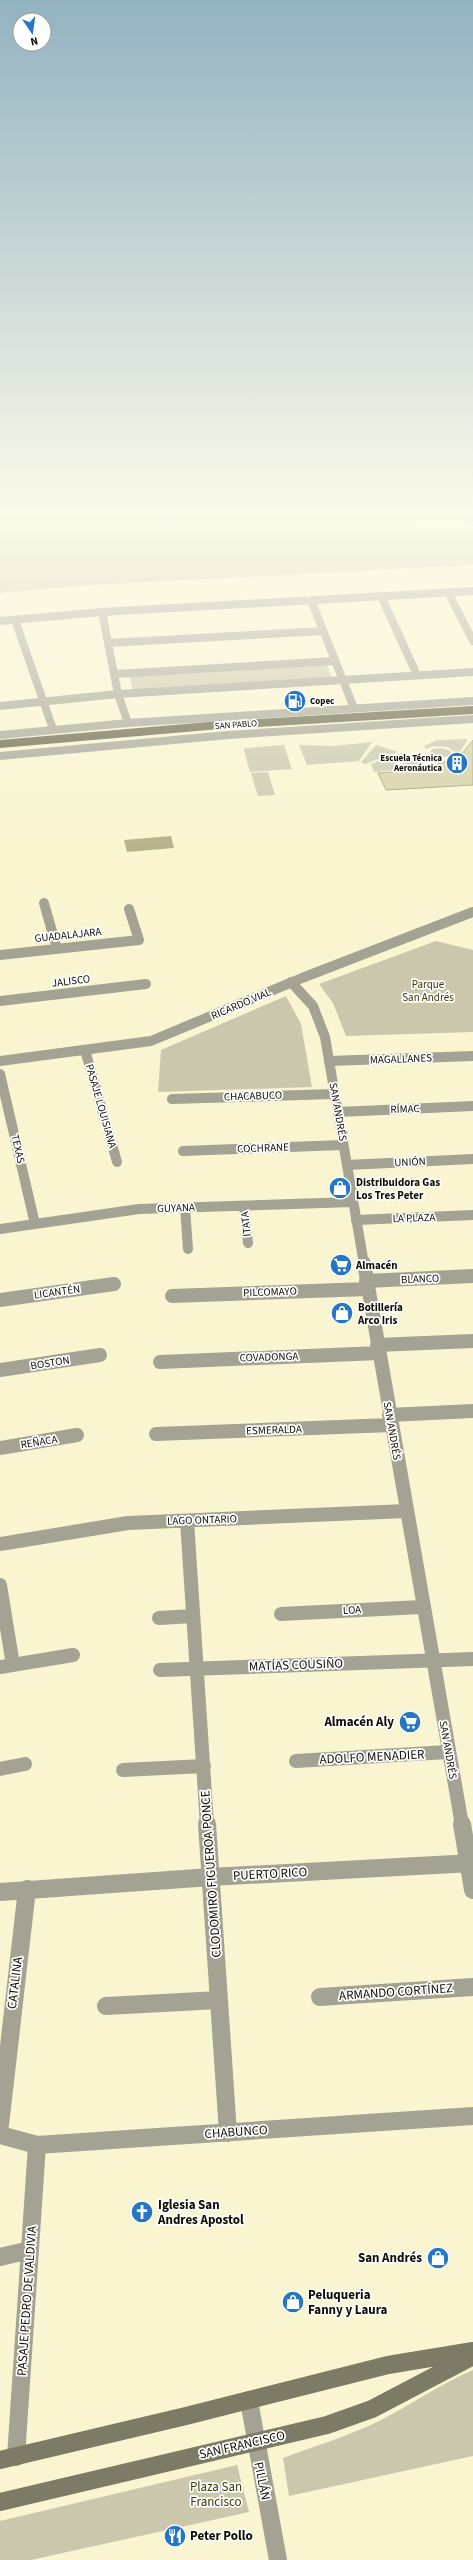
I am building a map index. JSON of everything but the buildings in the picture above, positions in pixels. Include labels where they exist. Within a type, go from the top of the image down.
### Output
[{"type":"main road","points":[[382,706],[407,714]]},
{"type":"main road","name":"SAN PABLO","points":[[0,744],[208,726],[473,710]]},
{"type":"main road","points":[[208,726],[222,716]]},
{"type":"main road","points":[[8,2459],[249,2401],[369,2369],[446,2354],[473,2351]]},
{"type":"main road","name":"SAN FRANCISCO","points":[[0,2502],[327,2425],[366,2412],[473,2356]]},
{"type":"street","points":[[17,626],[53,730]]},
{"type":"street","points":[[105,626],[118,694],[128,722]]},
{"type":"street","points":[[321,626],[354,708]]},
{"type":"street","points":[[395,626],[417,675]]},
{"type":"street","points":[[466,626],[473,640]]},
{"type":"street","points":[[108,643],[323,631]]},
{"type":"street","points":[[115,674],[335,661]]},
{"type":"street","points":[[0,706],[118,694],[473,672]]},
{"type":"street","name":"SAN PABLO","points":[[0,735],[128,722],[473,701]]},
{"type":"street","name":"SAN PABLO","points":[[0,756],[228,735],[473,719]]},
{"type":"street","points":[[44,903],[57,949]]},
{"type":"street","name":"GUADALAJARA","points":[[0,955],[139,940],[129,909]]},
{"type":"street","name":"RICARDO VIAL","points":[[0,1061],[157,1039],[291,982],[446,920],[473,912]]},
{"type":"street","name":"SAN ANDRÉS","points":[[291,982],[304,993],[314,1007],[322,1026],[422,1607],[448,1752],[471,1863],[473,1890]]},
{"type":"street","name":"JALISCO","points":[[0,1001],[146,984]]},
{"type":"street","name":"PASAJE LOUISIANA","points":[[85,1050],[117,1162]]},
{"type":"street","name":"MAGALLANES","points":[[329,1061],[473,1056]]},
{"type":"street","name":"TEXAS","points":[[0,1074],[35,1224]]},
{"type":"street","name":"CHACABUCO","points":[[172,1099],[334,1094]]},
{"type":"street","name":"RÍMAC","points":[[338,1112],[473,1106]]},
{"type":"street","name":"COCHRANE","points":[[183,1151],[343,1144]]},
{"type":"street","name":"UNIÓN","points":[[346,1164],[473,1159]]},
{"type":"street","name":"GUYANA","points":[[0,1229],[140,1209],[353,1202]]},
{"type":"street","name":"ITATA","points":[[244,1206],[248,1243]]},
{"type":"street","points":[[185,1208],[188,1249]]},
{"type":"street","name":"LA PLAZA","points":[[356,1220],[473,1216]]},
{"type":"street","name":"BLANCO","points":[[367,1285],[473,1276]]},
{"type":"street","name":"LICANTÉN","points":[[0,1300],[114,1284]]},
{"type":"street","name":"PILCOMAYO","points":[[172,1296],[367,1285]]},
{"type":"street","name":"COVADONGA","points":[[160,1362],[378,1349],[473,1341]]},
{"type":"street","name":"BOSTON","points":[[0,1370],[100,1355]]},
{"type":"street","name":"ESMERALDA","points":[[156,1434],[390,1420],[473,1411]]},
{"type":"street","name":"REÑACA","points":[[0,1448],[77,1435]]},
{"type":"street","name":"LAGO ONTARIO","points":[[0,1544],[105,1526],[406,1511]]},
{"type":"street","name":"CLODOMIRO FIGUEROA PONCE","points":[[187,1521],[228,2133]]},
{"type":"street","points":[[0,1585],[7,1666],[73,1655]]},
{"type":"street","name":"LOA","points":[[281,1614],[422,1607]]},
{"type":"street","points":[[159,1618],[193,1616]]},
{"type":"street","name":"MATÍAS COUSIÑO","points":[[160,1670],[473,1659]]},
{"type":"street","name":"ADOLFO MENADIER","points":[[296,1761],[448,1752]]},
{"type":"street","points":[[0,1769],[25,1764]]},
{"type":"street","points":[[123,1770],[204,1766]]},
{"type":"street","name":"PUERTO RICO","points":[[0,1892],[211,1877],[471,1863]]},
{"type":"street","name":"CATALINA","points":[[0,2125],[6,2006],[27,1889]]},
{"type":"street","name":"ARMANDO CORTÍNEZ","points":[[320,1997],[473,1987]]},
{"type":"street","points":[[106,2006],[220,2000]]},
{"type":"street","name":"CHABUNCO","points":[[0,2135],[37,2145],[473,2116]]},
{"type":"street","name":"PASAJE PEDRO DE VALDIVIA","points":[[8,2459],[30,2250],[37,2145]]},
{"type":"street","points":[[0,2257],[30,2250]]},
{"type":"street","name":"PILLÁN","points":[[249,2401],[254,2443],[278,2560]]},
{"type":"green space","points":[[326,663],[332,678],[133,691],[129,676]]},
{"type":"green space","points":[[468,739],[458,755],[448,747],[434,746],[426,749],[424,746],[437,740]]},
{"type":"green space","points":[[372,742],[359,761],[307,765],[299,745],[334,746]]},
{"type":"green space","points":[[284,745],[292,769],[250,772],[244,750],[246,748]]},
{"type":"green space","points":[[376,745],[398,752],[365,764],[361,762]]},
{"type":"green space","points":[[442,748],[451,751],[452,755],[440,758],[429,754],[432,749]]},
{"type":"green space","points":[[401,753],[409,756],[398,762],[399,765],[408,769],[374,772],[371,764]]},
{"type":"green space","points":[[415,758],[424,761],[424,764],[413,768],[403,764],[405,759]]},
{"type":"green space","points":[[268,772],[275,795],[258,796],[251,773]]},
{"type":"green space","name":"Parque San Andrés","points":[[436,941],[473,950],[473,1032],[346,1036],[333,1003],[319,984]]},
{"type":"green space","points":[[286,996],[301,1024],[312,1087],[158,1092],[161,1050]]},
{"type":"green space","points":[[473,2370],[473,2456],[289,2496],[283,2458],[379,2421]]},
{"type":"green space","name":"Plaza San Francisco","points":[[237,2465],[249,2512],[31,2560],[0,2560],[0,2521]]},
{"type":"shaded area","points":[[171,836],[174,848],[127,852],[124,840]]},
{"type":"place","name":"Copec","points":[[295,701]]},
{"type":"place","name":"Escuela Técnica Aeronáutica","points":[[457,763]]},
{"type":"place","name":"Distribuidora Gas Los Tres Peter","points":[[340,1188]]},
{"type":"place","name":"Almacén","points":[[341,1265]]},
{"type":"place","name":"Botillería Arco Iris","points":[[342,1313]]},
{"type":"place","name":"Almacén Aly","points":[[410,1722]]},
{"type":"place","name":"Iglesia San Andres Apostol","points":[[142,2212]]},
{"type":"place","name":"San Andrés","points":[[438,2258]]},
{"type":"place","name":"Peluqueria Fanny y Laura","points":[[293,2302]]},
{"type":"place","name":"Peter Pollo","points":[[175,2536]]}]
